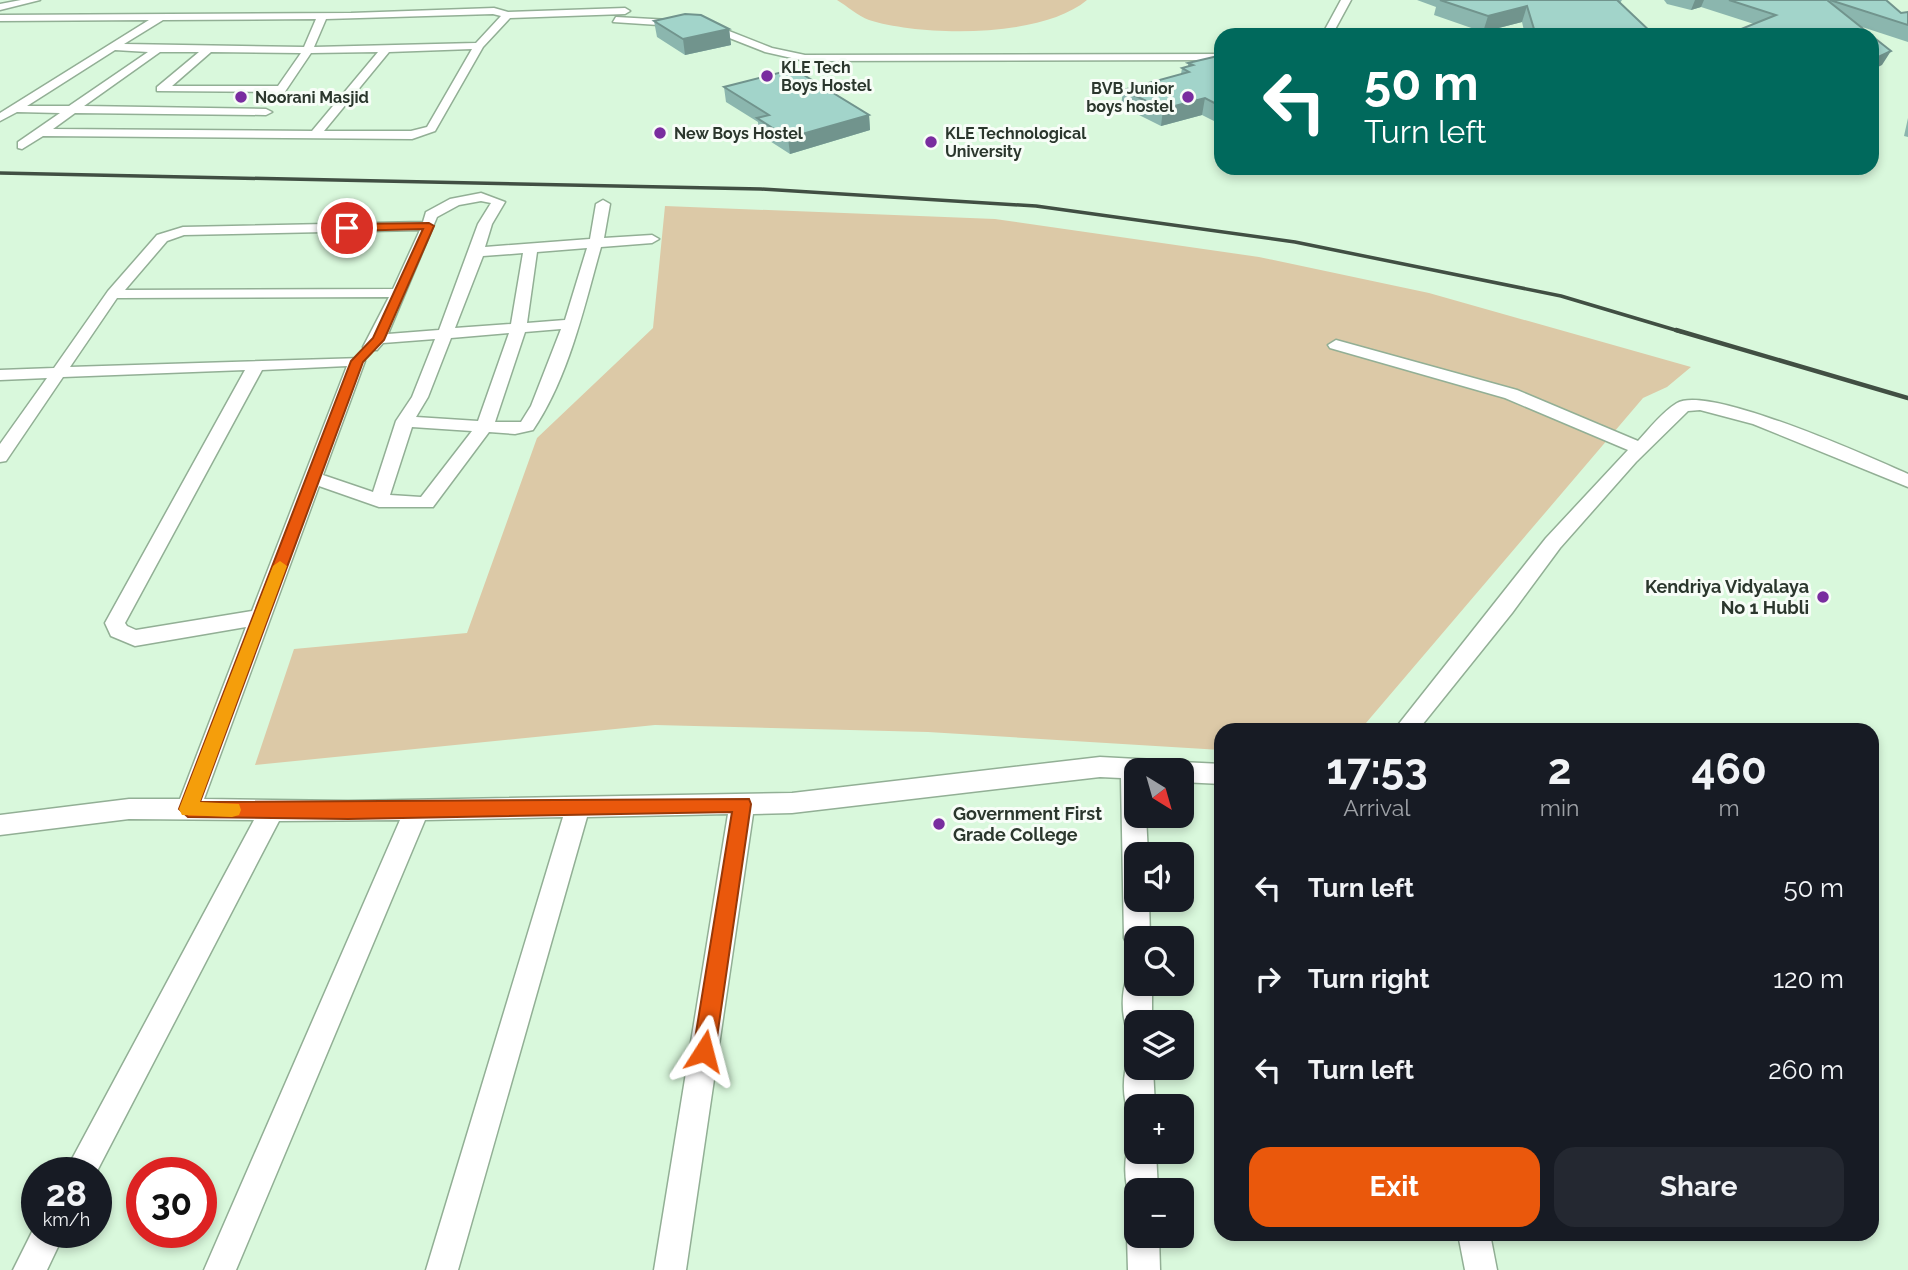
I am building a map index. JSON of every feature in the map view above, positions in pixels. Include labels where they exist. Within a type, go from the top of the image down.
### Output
[{"type":"street","points":[[2,7],[26,0]]},
{"type":"street","points":[[2,7],[35,0]]},
{"type":"street","points":[[1331,28],[1346,0]]},
{"type":"street","points":[[351,16],[402,3]]},
{"type":"street","points":[[176,15],[221,5]]},
{"type":"street","points":[[0,18],[351,16],[494,11],[507,15],[629,8],[615,20],[706,25],[769,50],[805,58],[1214,57]]},
{"type":"street","points":[[256,41],[279,15]]},
{"type":"street","points":[[40,132],[250,132],[407,136],[431,129],[479,46],[507,15]]},
{"type":"street","points":[[0,118],[163,16]]},
{"type":"street","points":[[250,132],[308,50],[322,16]]},
{"type":"street","points":[[112,47],[208,50],[256,41],[308,50],[479,46]]},
{"type":"street","points":[[315,134],[387,48]]},
{"type":"street","points":[[22,145],[158,49]]},
{"type":"street","points":[[208,50],[161,89],[282,89]]},
{"type":"street","points":[[14,109],[265,112]]},
{"type":"street","points":[[188,809],[357,361],[378,340],[429,226],[431,215],[457,200],[496,200],[445,334],[419,397],[405,421],[379,501]]},
{"type":"street","points":[[405,421],[519,429],[530,424],[571,324],[596,242],[603,204]]},
{"type":"street","points":[[0,457],[113,294],[157,243],[175,233],[429,226]]},
{"type":"street","points":[[477,252],[652,239]]},
{"type":"street","points":[[313,478],[379,501],[426,503],[485,426],[518,329],[531,247]]},
{"type":"street","points":[[113,294],[400,293]]},
{"type":"street","points":[[378,340],[571,324]]},
{"type":"street","points":[[1336,345],[1511,394],[1640,448]]},
{"type":"street","points":[[0,375],[357,361]]},
{"type":"street","points":[[256,365],[115,623],[118,631],[135,638],[261,617]]},
{"type":"street","points":[[1411,723],[1505,608],[1553,542],[1679,408],[1698,404],[1864,460],[1908,481]]},
{"type":"street","points":[[0,825],[129,809],[417,810],[792,803],[1100,767],[1124,768]]},
{"type":"street","points":[[1194,773],[1214,774]]},
{"type":"street","points":[[670,1270],[742,804]]},
{"type":"street","points":[[442,1270],[578,807]]},
{"type":"street","points":[[88,1157],[272,810]]},
{"type":"street","points":[[220,1270],[417,810]]},
{"type":"street","points":[[1475,1241],[1481,1270]]},
{"type":"street","points":[[29,1270],[41,1248]]},
{"type":"street","points":[[1143,1248],[1144,1270]]},
{"type":"shaded area","points":[[837,0],[1087,0],[1042,22],[1012,28],[950,31],[892,26],[869,20]]},
{"type":"shaded area","points":[[665,206],[995,219],[1259,257],[1429,293],[1691,367],[1667,387],[1643,398],[1366,723],[1214,723],[1214,750],[928,732],[655,725],[255,765],[294,649],[467,633],[537,438],[653,328]]},
{"type":"building","points":[[1440,0],[1617,0],[1647,28],[1534,28],[1527,6],[1488,16]]},
{"type":"building","points":[[1729,0],[1827,0],[1862,28],[1744,28],[1776,15]]},
{"type":"building","points":[[1830,0],[1886,0],[1901,13],[1908,12],[1908,25]]},
{"type":"building","points":[[685,14],[701,15],[729,29],[683,39],[654,21]]},
{"type":"building","points":[[1879,42],[1891,51],[1879,57]]},
{"type":"building","points":[[1214,57],[1214,103],[1205,98],[1163,109],[1123,90],[1189,72],[1182,68],[1193,65],[1188,63]]},
{"type":"building","points":[[794,69],[869,115],[788,138],[757,118],[769,115],[724,87]]},
{"type":"railway","points":[[0,173],[761,189],[1036,206],[1295,242],[1561,296],[1682,332]]},
{"type":"railway","points":[[1676,330],[1908,398]]},
{"type":"slow traffic","points":[[232,810],[188,809],[280,566]]},
{"type":"place","name":"KLE Tech Boys Hostel","points":[[767,76]]},
{"type":"place","name":"Noorani Masjid","points":[[241,97]]},
{"type":"place","name":"BVB Junior boys hostel","points":[[1188,97]]},
{"type":"place","name":"New Boys Hostel","points":[[660,133]]},
{"type":"place","name":"KLE Technological University","points":[[931,142]]},
{"type":"place","name":"Kendriya Vidyalaya No 1 Hubli","points":[[1823,597]]},
{"type":"place","name":"Government First Grade College","points":[[939,824]]},
{"type":"route","points":[[347,228],[429,226],[378,340],[357,361],[188,809],[348,811],[742,804],[704,1051]]}]
